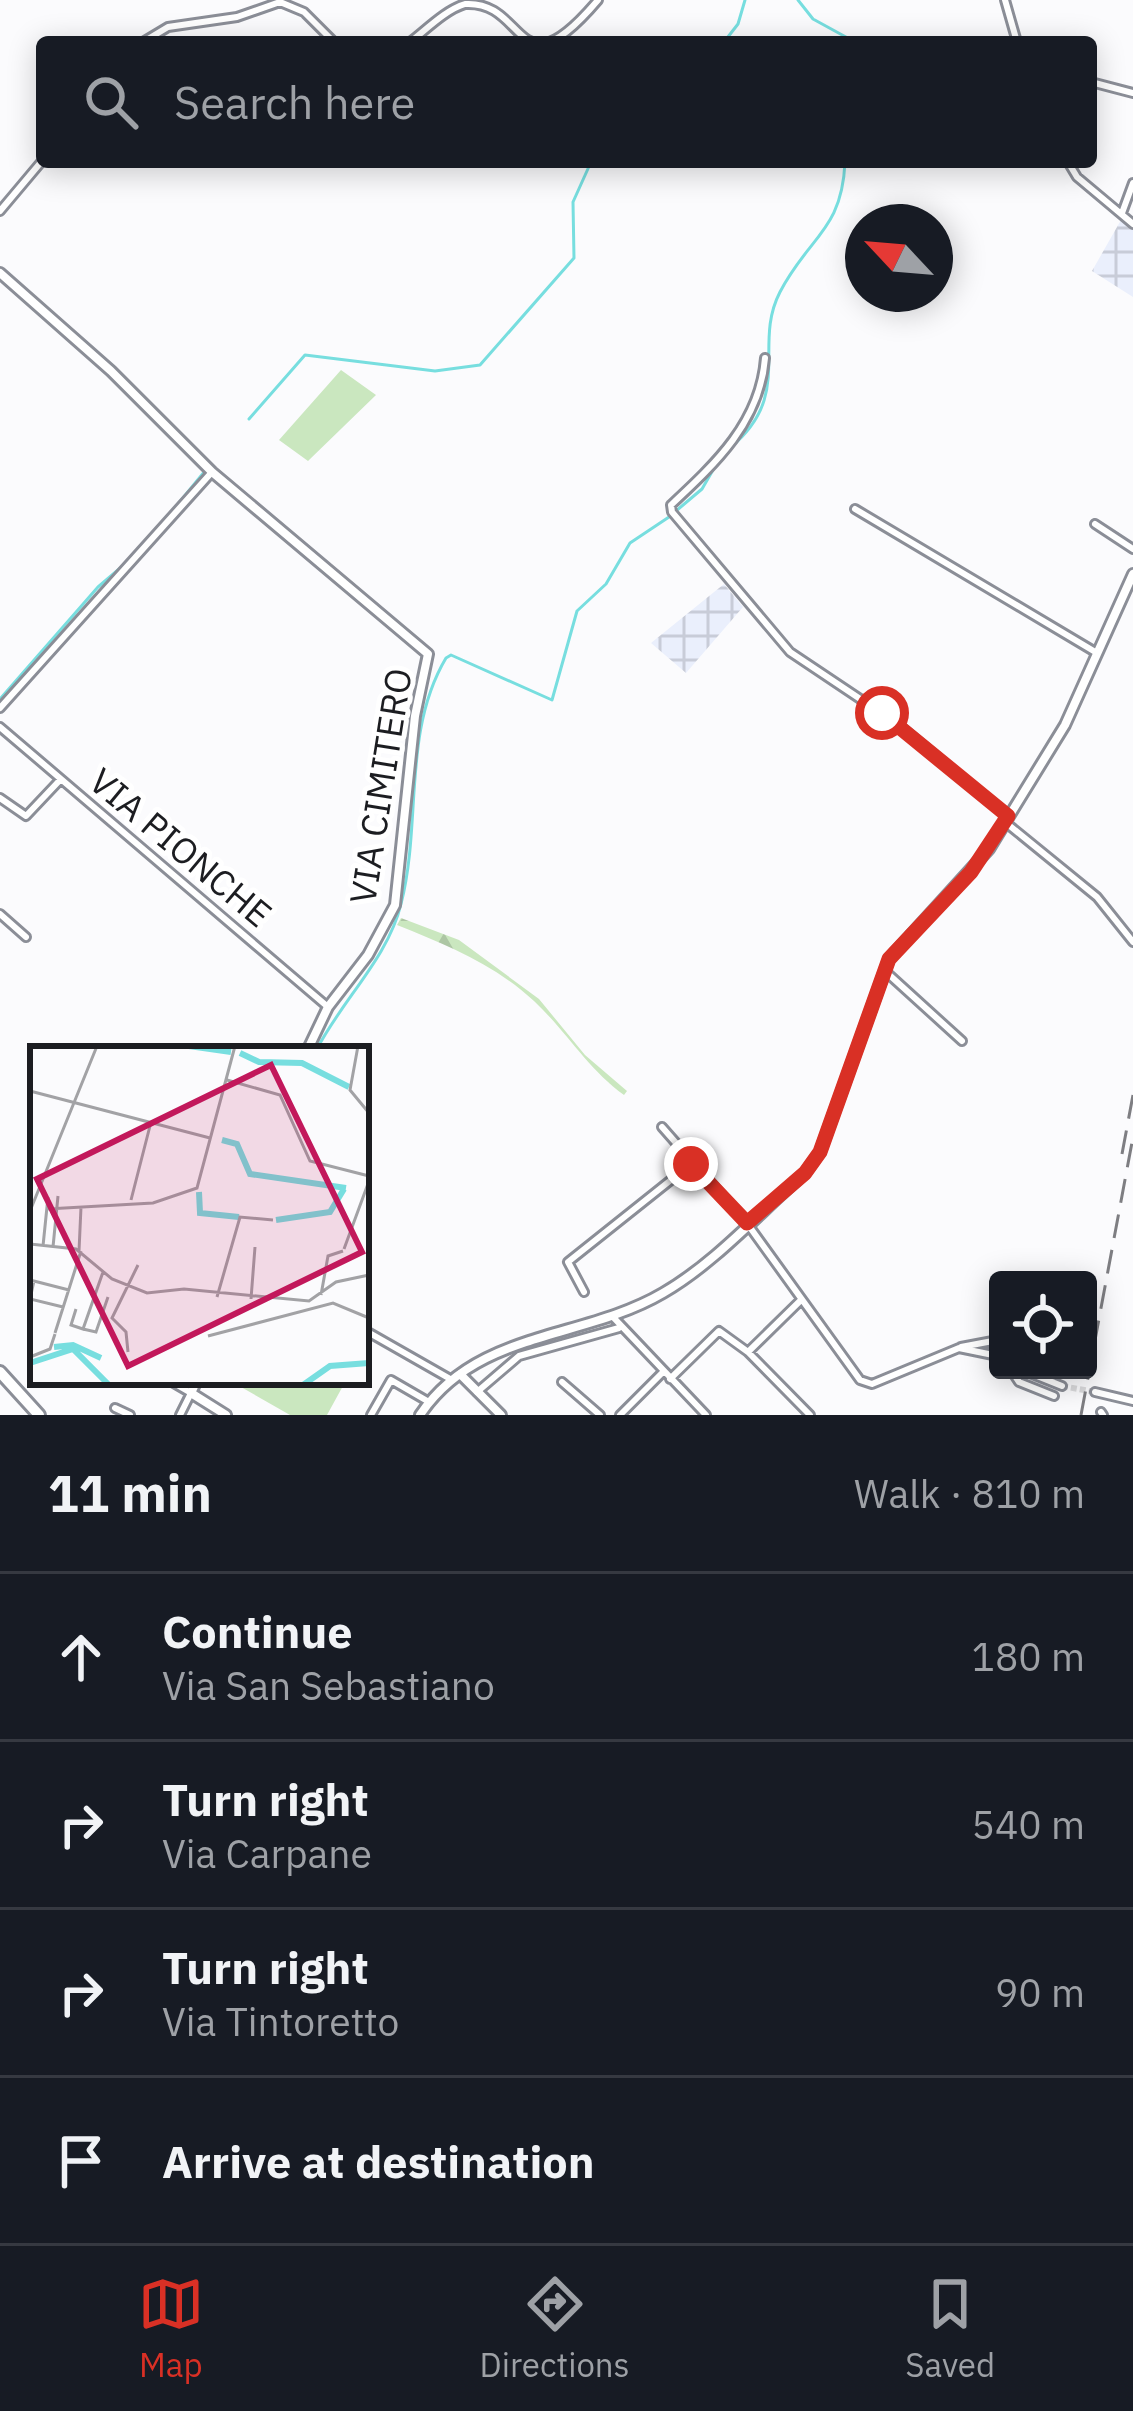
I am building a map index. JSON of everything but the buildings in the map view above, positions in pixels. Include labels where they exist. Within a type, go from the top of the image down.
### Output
[{"type":"main road","points":[[0,1372],[38,1415]]},
{"type":"street","points":[[563,36],[598,0]]},
{"type":"street","points":[[1005,0],[1015,36]]},
{"type":"street","points":[[153,36],[168,27],[237,17],[280,2],[304,12],[328,36]]},
{"type":"street","points":[[418,36],[458,7],[482,3],[498,9],[528,36]]},
{"type":"street","points":[[1097,84],[1133,93]]},
{"type":"street","points":[[0,211],[36,168]]},
{"type":"street","points":[[1072,168],[1133,224]]},
{"type":"street","points":[[1121,215],[1133,183]]},
{"type":"street","points":[[0,273],[210,470],[0,708]]},
{"type":"street","points":[[765,358],[764,377],[748,424],[671,505],[672,512],[790,652],[899,725],[1097,897],[1133,942]]},
{"type":"street","name":"VIA CIMITERO","points":[[210,470],[428,654],[415,716],[395,904],[368,955],[328,1007],[309,1046]]},
{"type":"street","points":[[855,509],[1097,653]]},
{"type":"street","points":[[1096,524],[1133,549]]},
{"type":"street","points":[[420,1415],[456,1377],[512,1343],[613,1317],[668,1290],[805,1173],[820,1152],[884,970],[904,936],[971,872],[1006,819],[1065,725],[1133,574]]},
{"type":"street","name":"VIA PIONCHE","points":[[0,727],[328,1007]]},
{"type":"street","points":[[0,798],[26,816],[60,780]]},
{"type":"street","points":[[0,914],[26,937]]},
{"type":"street","points":[[884,970],[962,1041]]},
{"type":"street","points":[[662,1127],[747,1223],[849,1369],[872,1384],[959,1348],[985,1344]]},
{"type":"street","points":[[584,1292],[568,1262],[691,1164]]},
{"type":"street","points":[[748,1352],[801,1300]]},
{"type":"street","points":[[613,1317],[706,1415]]},
{"type":"street","points":[[477,1392],[519,1356],[619,1328]]},
{"type":"street","points":[[670,1379],[719,1330],[811,1415]]},
{"type":"street","points":[[369,1332],[456,1377],[501,1415]]},
{"type":"street","points":[[512,1343],[519,1356]]},
{"type":"street","points":[[620,1415],[663,1372]]},
{"type":"street","points":[[1017,1379],[1054,1396]]},
{"type":"street","points":[[1044,1379],[1062,1386]]},
{"type":"street","points":[[371,1415],[391,1381],[429,1402]]},
{"type":"street","points":[[562,1382],[600,1415]]},
{"type":"street","points":[[177,1385],[226,1415]]},
{"type":"street","points":[[180,1415],[195,1385]]},
{"type":"street","points":[[1095,1392],[1133,1401]]},
{"type":"street","points":[[115,1408],[130,1415]]},
{"type":"shaded area","points":[[1121,220],[1133,228],[1133,297],[1092,271]]},
{"type":"shaded area","points":[[724,584],[743,607],[686,673],[651,643]]},
{"type":"green space","points":[[341,370],[376,395],[308,461],[279,440]]},
{"type":"green space","points":[[401,918],[459,940],[539,999],[585,1055],[627,1091],[624,1095],[519,988],[469,957],[397,925]]},
{"type":"green space","points":[[343,1385],[327,1415],[290,1415],[241,1387]]},
{"type":"waterway","points":[[729,36],[745,0]]},
{"type":"waterway","points":[[798,0],[813,19],[844,36]]},
{"type":"waterway","points":[[249,419],[305,355],[435,371],[480,365],[574,258],[573,202],[588,168]]},
{"type":"waterway","points":[[731,447],[761,408],[767,389],[772,312],[791,273],[831,219],[844,168]]},
{"type":"waterway","points":[[676,511],[702,489],[717,463]]},
{"type":"waterway","points":[[164,521],[205,471]]},
{"type":"waterway","points":[[319,1046],[395,924],[407,873],[423,716],[446,658],[451,655],[552,700],[577,611],[606,584],[630,543],[669,517]]},
{"type":"waterway","points":[[0,699],[98,587],[125,564]]},
{"type":"tunnel","points":[[1062,1386],[1095,1392]]},
{"type":"railway","points":[[1122,1154],[1133,1095]]},
{"type":"railway","points":[[1081,1415],[1133,1137]]},
{"type":"route","points":[[691,1164],[747,1223],[805,1173],[820,1152],[889,959],[904,936],[971,872],[1008,816],[882,713]]}]
